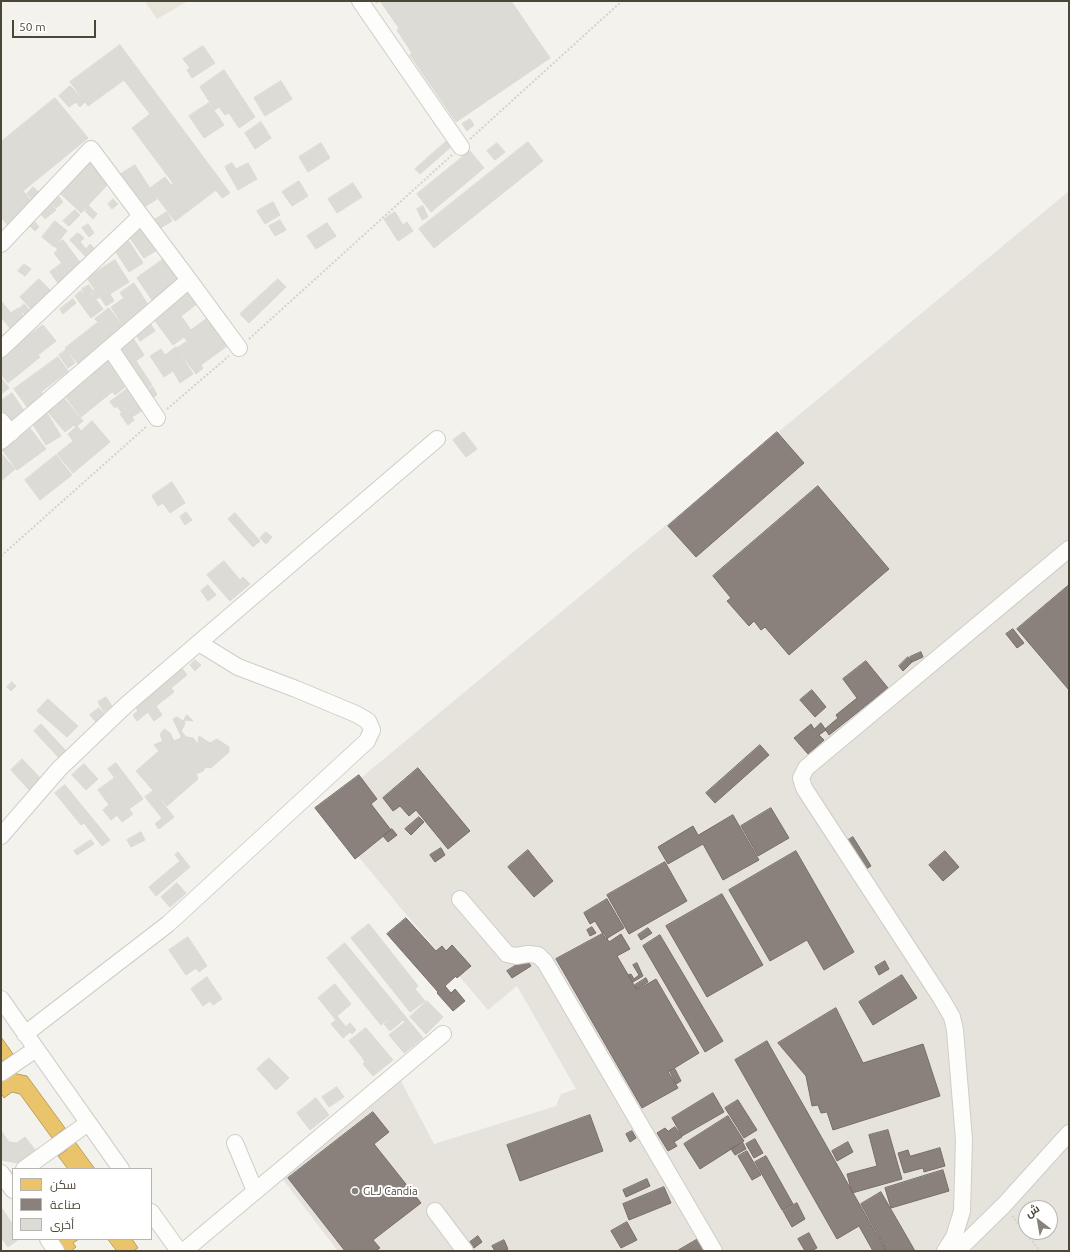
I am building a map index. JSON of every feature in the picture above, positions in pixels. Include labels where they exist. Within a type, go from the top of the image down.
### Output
[{"type":"street","points":[[360,1],[461,147]]},
{"type":"street","points":[[1,244],[91,149],[190,280],[239,348]]},
{"type":"street","points":[[1,349],[141,216]]},
{"type":"street","points":[[4,432],[110,348],[190,280]]},
{"type":"street","points":[[110,348],[156,418]]},
{"type":"street","points":[[1,836],[59,769],[126,705],[437,439]]},
{"type":"street","points":[[945,1251],[954,1237],[962,1210],[964,1140],[955,1030],[952,1017],[804,788],[801,778],[806,768],[1069,549]]},
{"type":"street","points":[[25,1034],[168,924],[367,741],[372,730],[368,721],[356,714],[296,688],[238,667],[199,643]]},
{"type":"street","points":[[460,899],[507,954],[516,956],[528,954],[538,955],[545,962],[714,1251]]},
{"type":"street","points":[[1,999],[120,1168]]},
{"type":"street","points":[[184,1251],[443,1034]]},
{"type":"street","points":[[1,1073],[36,1049]]},
{"type":"street","points":[[25,1168],[88,1123]]},
{"type":"street","points":[[957,1251],[1004,1205],[1069,1133]]},
{"type":"street","points":[[235,1143],[255,1191]]},
{"type":"street","points":[[435,1211],[465,1251]]},
{"type":"street","points":[[152,1213],[179,1251]]},
{"type":"street","points":[[49,1240],[56,1251]]},
{"type":"path","points":[[1,556],[156,418],[239,348],[622,1]]},
{"type":"path","points":[[1004,1205],[1040,1251]]},
{"type":"shaded area","points":[[145,1],[188,1],[157,19]]},
{"type":"shaded area","points":[[1069,191],[1069,1251],[338,1251],[281,1177],[400,1079],[434,1144],[556,1106],[561,1094],[576,1089],[517,986],[488,1010],[399,906],[321,811]]},
{"type":"building: سكن","points":[[1,1037],[13,1054],[1,1062]]},
{"type":"building: سكن","points":[[12,1073],[27,1076],[65,1128],[52,1138],[20,1094],[12,1092],[4,1098],[1,1093],[1,1082]]},
{"type":"building: سكن","points":[[73,1139],[94,1168],[67,1168],[58,1156],[67,1150],[64,1146]]},
{"type":"building: سكن","points":[[57,1240],[78,1240],[73,1243],[76,1247],[71,1251],[65,1251]]},
{"type":"building: سكن","points":[[109,1240],[133,1240],[138,1248],[133,1251],[117,1251]]},
{"type":"building: صناعة","points":[[777,432],[804,463],[696,557],[668,526]]},
{"type":"building: صناعة","points":[[818,486],[889,569],[789,655],[765,627],[761,630],[754,621],[749,626],[727,601],[731,598],[713,576]]},
{"type":"building: صناعة","points":[[1069,585],[1069,690],[1017,629]]},
{"type":"building: صناعة","points":[[1013,629],[1024,643],[1017,648],[1006,634]]},
{"type":"building: صناعة","points":[[921,652],[923,657],[912,662],[910,657]]},
{"type":"building: صناعة","points":[[908,657],[912,662],[903,671],[899,666]]},
{"type":"building: صناعة","points":[[866,661],[888,688],[829,735],[825,729],[838,718],[836,715],[857,698],[843,679]]},
{"type":"building: صناعة","points":[[812,690],[826,707],[815,717],[800,700]]},
{"type":"building: صناعة","points":[[821,723],[826,730],[819,735],[824,740],[808,754],[794,738],[811,724],[814,729]]},
{"type":"building: صناعة","points":[[760,745],[769,755],[715,803],[706,793]]},
{"type":"building: صناعة","points":[[418,768],[470,831],[448,849],[416,810],[409,816],[400,806],[393,811],[383,798]]},
{"type":"building: صناعة","points":[[359,775],[377,799],[371,804],[391,830],[355,859],[315,808]]},
{"type":"building: صناعة","points":[[771,808],[789,838],[758,856],[741,826]]},
{"type":"building: صناعة","points":[[733,815],[759,860],[723,880],[703,844],[668,864],[658,847],[693,826],[698,835]]},
{"type":"building: صناعة","points":[[419,817],[424,822],[411,835],[405,829]]},
{"type":"building: صناعة","points":[[392,829],[397,835],[388,842],[383,836]]},
{"type":"building: صناعة","points":[[853,837],[871,866],[863,871],[845,842]]},
{"type":"building: صناعة","points":[[441,848],[445,855],[435,862],[430,855]]},
{"type":"building: صناعة","points":[[528,850],[553,881],[534,897],[508,867]]},
{"type":"building: صناعة","points":[[796,851],[854,952],[824,970],[807,940],[770,961],[729,890]]},
{"type":"building: صناعة","points":[[945,851],[959,867],[943,881],[929,865]]},
{"type":"building: صناعة","points":[[665,862],[687,901],[629,934],[607,895]]},
{"type":"building: صناعة","points":[[722,894],[763,965],[707,997],[666,926]]},
{"type":"building: صناعة","points":[[607,899],[624,928],[606,939],[595,921],[590,924],[584,913]]},
{"type":"building: صناعة","points":[[406,918],[436,951],[442,946],[446,951],[452,945],[471,966],[457,978],[456,976],[445,986],[451,993],[455,989],[465,1001],[453,1011],[387,934]]},
{"type":"building: صناعة","points":[[592,927],[596,933],[590,936],[587,930]]},
{"type":"building: صناعة","points":[[648,928],[652,933],[641,940],[638,935]]},
{"type":"building: صناعة","points":[[604,933],[609,942],[621,934],[630,949],[617,956],[637,990],[656,979],[699,1053],[668,1072],[678,1088],[642,1108],[556,959]]},
{"type":"building: صناعة","points":[[660,935],[723,1041],[705,1052],[643,946]]},
{"type":"building: صناعة","points":[[526,959],[531,966],[512,978],[507,971]]},
{"type":"building: صناعة","points":[[885,961],[889,969],[879,975],[875,967]]},
{"type":"building: صناعة","points":[[637,963],[643,976],[633,982],[628,975],[631,974],[634,979],[639,975],[633,965]]},
{"type":"building: صناعة","points":[[902,975],[917,998],[873,1025],[859,1002]]},
{"type":"building: صناعة","points":[[646,978],[648,982],[637,989],[635,985]]},
{"type":"building: صناعة","points":[[836,1008],[863,1063],[923,1044],[940,1096],[833,1130],[827,1112],[821,1113],[818,1105],[812,1106],[806,1076],[778,1043]]},
{"type":"building: صناعة","points":[[767,1041],[886,1251],[873,1251],[859,1226],[837,1239],[735,1060]]},
{"type":"building: صناعة","points":[[675,1069],[681,1081],[676,1084],[670,1072]]},
{"type":"building: صناعة","points":[[713,1093],[724,1112],[682,1136],[672,1118]]},
{"type":"building: صناعة","points":[[738,1100],[757,1130],[744,1138],[725,1108]]},
{"type":"building: صناعة","name":"GLJ Candia","points":[[373,1112],[389,1132],[374,1144],[421,1203],[373,1240],[380,1248],[375,1251],[345,1251],[288,1178]]},
{"type":"building: صناعة","points":[[590,1115],[603,1151],[520,1181],[507,1145]]},
{"type":"building: صناعة","points":[[728,1116],[744,1141],[700,1169],[684,1144]]},
{"type":"building: صناعة","points":[[675,1127],[682,1137],[674,1142],[677,1146],[668,1151],[657,1133],[665,1128],[668,1131]]},
{"type":"building: صناعة","points":[[888,1130],[902,1179],[852,1193],[847,1174],[877,1166],[869,1135]]},
{"type":"building: صناعة","points":[[632,1131],[636,1138],[630,1142],[626,1134]]},
{"type":"building: صناعة","points":[[755,1139],[763,1153],[754,1158],[746,1144]]},
{"type":"building: صناعة","points":[[848,1142],[853,1152],[837,1161],[832,1151]]},
{"type":"building: صناعة","points":[[743,1143],[746,1149],[735,1155],[731,1149]]},
{"type":"building: صناعة","points":[[940,1148],[945,1166],[924,1172],[923,1168],[904,1173],[898,1153],[908,1150],[910,1156]]},
{"type":"building: صناعة","points":[[747,1151],[761,1175],[752,1180],[738,1156]]},
{"type":"building: صناعة","points":[[766,1156],[793,1204],[782,1210],[755,1162]]},
{"type":"building: صناعة","points":[[943,1170],[949,1191],[891,1208],[885,1188]]},
{"type":"building: صناعة","points":[[647,1179],[650,1186],[626,1197],[623,1190]]},
{"type":"building: صناعة","points":[[664,1187],[671,1203],[629,1220],[623,1204]]},
{"type":"building: صناعة","points":[[881,1192],[915,1251],[887,1251],[861,1204]]},
{"type":"building: صناعة","points":[[797,1203],[805,1219],[792,1227],[783,1211]]},
{"type":"building: صناعة","points":[[627,1222],[637,1240],[621,1248],[611,1231]]},
{"type":"building: صناعة","points":[[809,1233],[817,1248],[811,1251],[805,1251],[798,1239]]},
{"type":"building: صناعة","points":[[478,1236],[482,1242],[474,1248],[470,1242]]},
{"type":"building: صناعة","points":[[698,1239],[705,1251],[677,1251]]},
{"type":"building: صناعة","points":[[504,1240],[508,1249],[504,1251],[495,1251],[492,1246]]},
{"type":"building: أخرى","points":[[380,1],[511,1],[550,58],[456,122],[410,55],[412,53],[397,30],[399,28]]},
{"type":"building: أخرى","points":[[120,45],[230,193],[222,198],[216,190],[175,221],[150,188],[165,177],[171,185],[173,183],[132,128],[150,114],[124,80],[88,106],[70,82]]},
{"type":"building: أخرى","points":[[203,46],[215,63],[192,78],[187,70],[190,68],[183,59]]},
{"type":"building: أخرى","points":[[224,70],[255,117],[239,128],[229,113],[225,115],[219,107],[215,110],[200,87]]},
{"type":"building: أخرى","points":[[281,81],[292,99],[265,116],[254,98]]},
{"type":"building: أخرى","points":[[70,86],[85,102],[80,107],[76,102],[69,107],[59,96]]},
{"type":"building: أخرى","points":[[55,98],[88,138],[23,191],[34,204],[8,226],[1,217],[1,142]]},
{"type":"building: أخرى","points":[[209,103],[224,125],[204,138],[189,116]]},
{"type":"building: أخرى","points":[[470,119],[474,125],[467,131],[462,124]]},
{"type":"building: أخرى","points":[[261,122],[271,138],[255,149],[245,133]]},
{"type":"building: أخرى","points":[[448,140],[452,146],[420,174],[415,169]]},
{"type":"building: أخرى","points":[[528,142],[543,161],[434,248],[419,229]]},
{"type":"building: أخرى","points":[[321,143],[330,158],[308,172],[299,157]]},
{"type":"building: أخرى","points":[[497,143],[505,152],[495,160],[487,151]]},
{"type":"building: أخرى","points":[[470,151],[484,168],[431,212],[417,194]]},
{"type":"building: أخرى","points":[[88,161],[110,182],[81,213],[59,192]]},
{"type":"building: أخرى","points":[[232,163],[236,169],[248,163],[257,179],[238,190],[225,167]]},
{"type":"building: أخرى","points":[[135,165],[157,199],[141,209],[119,175]]},
{"type":"building: أخرى","points":[[299,181],[308,196],[292,206],[282,192]]},
{"type":"building: أخرى","points":[[353,183],[362,197],[337,213],[328,199]]},
{"type":"building: أخرى","points":[[33,187],[41,194],[34,201],[27,194]]},
{"type":"building: أخرى","points":[[59,197],[63,202],[56,208],[52,203]]},
{"type":"building: أخرى","points":[[113,199],[118,204],[112,209],[108,204]]},
{"type":"building: أخرى","points":[[273,202],[280,215],[265,224],[257,211]]},
{"type":"building: أخرى","points":[[51,204],[56,210],[45,219],[40,213]]},
{"type":"building: أخرى","points":[[89,206],[97,214],[93,219],[85,211]]},
{"type":"building: أخرى","points":[[423,206],[428,217],[422,220],[417,209]]},
{"type":"building: أخرى","points":[[75,210],[80,215],[69,226],[63,221]]},
{"type":"building: أخرى","points":[[167,212],[172,221],[159,229],[154,220]]},
{"type":"building: أخرى","points":[[395,212],[403,225],[407,222],[413,231],[398,241],[384,219]]},
{"type":"building: أخرى","points":[[280,220],[286,230],[275,236],[269,226]]},
{"type":"building: أخرى","points":[[55,221],[67,231],[54,247],[42,237]]},
{"type":"building: أخرى","points":[[35,222],[39,227],[35,231],[30,226]]},
{"type":"building: أخرى","points":[[327,223],[336,236],[316,249],[307,236]]},
{"type":"building: أخرى","points":[[88,224],[94,233],[89,237],[82,228]]},
{"type":"building: أخرى","points":[[142,227],[157,250],[144,258],[128,235]]},
{"type":"building: أخرى","points":[[78,233],[84,238],[80,242],[86,249],[90,244],[94,248],[85,256],[70,240]]},
{"type":"building: أخرى","points":[[63,240],[83,266],[71,275],[54,253],[58,250],[55,246]]},
{"type":"building: أخرى","points":[[128,240],[143,263],[129,272],[114,249]]},
{"type":"building: أخرى","points":[[165,258],[182,284],[154,303],[137,278]]},
{"type":"building: أخرى","points":[[115,260],[129,282],[110,294],[114,301],[106,306],[100,297],[96,299],[92,292],[95,290],[87,278]]},
{"type":"building: أخرى","points":[[62,263],[72,278],[60,286],[50,272]]},
{"type":"building: أخرى","points":[[24,264],[31,269],[25,276],[18,271]]},
{"type":"building: أخرى","points":[[39,279],[54,294],[34,312],[20,297]]},
{"type":"building: أخرى","points":[[278,279],[286,287],[249,323],[240,314]]},
{"type":"building: أخرى","points":[[134,283],[150,308],[124,327],[111,307],[124,298],[120,293]]},
{"type":"building: أخرى","points":[[89,285],[93,291],[85,295],[82,289]]},
{"type":"building: أخرى","points":[[188,289],[198,303],[181,316],[191,330],[207,318],[227,346],[201,365],[203,368],[196,374],[177,348],[187,341],[184,337],[173,345],[153,318]]},
{"type":"building: أخرى","points":[[81,291],[85,296],[90,292],[103,309],[91,318],[75,296]]},
{"type":"building: أخرى","points":[[73,299],[76,303],[63,314],[60,309]]},
{"type":"building: أخرى","points":[[1,301],[11,313],[18,308],[27,321],[13,332],[1,317]]},
{"type":"building: أخرى","points":[[24,304],[33,314],[29,318],[19,309]]},
{"type":"building: أخرى","points":[[109,308],[126,331],[80,366],[65,348],[98,322],[95,319]]},
{"type":"building: أخرى","points":[[150,323],[155,331],[140,341],[135,333]]},
{"type":"building: أخرى","points":[[43,325],[56,341],[38,355],[40,357],[8,383],[1,374],[1,360],[9,353],[8,351]]},
{"type":"building: أخرى","points":[[133,338],[144,355],[136,361],[152,385],[144,391],[116,349]]},
{"type":"building: أخرى","points":[[176,347],[193,374],[180,383],[173,371],[164,377],[150,356],[161,349],[165,355]]},
{"type":"building: أخرى","points":[[66,350],[75,363],[68,368],[59,355]]},
{"type":"building: أخرى","points":[[58,357],[68,371],[41,392],[46,399],[30,411],[14,389]]},
{"type":"building: أخرى","points":[[109,357],[127,377],[121,382],[125,387],[115,395],[94,369]]},
{"type":"building: أخرى","points":[[95,371],[112,392],[81,417],[64,395]]},
{"type":"building: أخرى","points":[[1,378],[9,388],[1,394]]},
{"type":"building: أخرى","points":[[153,387],[157,395],[150,399],[145,391]]},
{"type":"building: أخرى","points":[[127,389],[143,410],[132,417],[134,420],[128,425],[120,414],[122,413],[117,406],[115,408],[110,402]]},
{"type":"building: أخرى","points":[[12,393],[25,412],[11,422],[1,408],[1,401]]},
{"type":"building: أخرى","points":[[63,397],[83,421],[76,427],[74,425],[65,432],[47,411]]},
{"type":"building: أخرى","points":[[47,413],[61,436],[46,445],[32,423]]},
{"type":"building: أخرى","points":[[92,421],[110,442],[73,473],[57,454],[73,441],[68,434],[77,426],[81,431]]},
{"type":"building: أخرى","points":[[29,427],[46,449],[17,470],[1,448]]},
{"type":"building: أخرى","points":[[464,432],[477,449],[466,457],[453,440]]},
{"type":"building: أخرى","points":[[1,453],[15,469],[1,481]]},
{"type":"building: أخرى","points":[[56,455],[72,475],[40,500],[25,480]]},
{"type":"building: أخرى","points":[[172,482],[185,503],[170,513],[163,503],[158,506],[152,496]]},
{"type":"building: أخرى","points":[[186,512],[192,520],[185,525],[180,517]]},
{"type":"building: أخرى","points":[[235,513],[260,541],[253,547],[228,519]]},
{"type":"building: أخرى","points":[[266,532],[272,537],[266,544],[260,538]]},
{"type":"building: أخرى","points":[[224,561],[240,580],[243,577],[250,584],[230,601],[207,575]]},
{"type":"building: أخرى","points":[[208,585],[216,595],[208,601],[201,591]]},
{"type":"building: أخرى","points":[[195,660],[201,665],[195,671],[190,665]]},
{"type":"building: أخرى","points":[[181,667],[187,675],[171,688],[174,692],[156,706],[162,715],[154,721],[148,712],[137,721],[133,715],[138,711],[134,705]]},
{"type":"building: أخرى","points":[[12,682],[16,686],[11,691],[7,687]]},
{"type":"building: أخرى","points":[[106,697],[112,706],[104,712],[98,702]]},
{"type":"building: أخرى","points":[[48,699],[78,726],[67,737],[37,711]]},
{"type":"building: أخرى","points":[[99,708],[105,715],[96,722],[90,715]]},
{"type":"building: أخرى","points":[[187,715],[193,721],[185,720],[181,731],[186,737],[193,738],[198,744],[199,736],[210,743],[217,739],[229,747],[229,752],[211,768],[206,767],[203,771],[196,774],[198,779],[167,806],[136,771],[159,751],[154,745],[163,741],[160,735],[164,729],[170,733],[174,741],[181,738],[173,719],[177,717],[183,721]]},
{"type":"building: أخرى","points":[[41,724],[67,752],[60,759],[34,731]]},
{"type":"building: أخرى","points":[[22,759],[43,781],[31,792],[11,770]]},
{"type":"building: أخرى","points":[[116,763],[122,771],[114,777],[108,769]]},
{"type":"building: أخرى","points":[[84,764],[98,779],[86,790],[72,775]]},
{"type":"building: أخرى","points":[[123,772],[143,799],[129,809],[133,814],[122,822],[98,790]]},
{"type":"building: أخرى","points":[[65,785],[110,840],[102,846],[84,823],[81,825],[55,793]]},
{"type":"building: أخرى","points":[[153,791],[174,817],[159,829],[155,824],[162,818],[145,797]]},
{"type":"building: أخرى","points":[[109,805],[117,815],[111,820],[103,810]]},
{"type":"building: أخرى","points":[[141,832],[145,840],[131,847],[127,840]]},
{"type":"building: أخرى","points":[[91,840],[94,844],[77,855],[74,851]]},
{"type":"building: أخرى","points":[[178,852],[190,867],[156,896],[149,887],[180,861],[175,855]]},
{"type":"building: أخرى","points":[[177,883],[186,893],[170,907],[161,897]]},
{"type":"building: أخرى","points":[[369,924],[418,986],[415,989],[425,1001],[410,1012],[351,938]]},
{"type":"building: أخرى","points":[[188,937],[207,966],[199,972],[196,968],[186,975],[169,950]]},
{"type":"building: أخرى","points":[[345,943],[423,1038],[404,1053],[389,1035],[405,1022],[403,1020],[390,1031],[384,1024],[389,1020],[388,1019],[381,1025],[327,958]]},
{"type":"building: أخرى","points":[[207,977],[222,999],[213,1005],[210,1001],[203,1006],[191,989]]},
{"type":"building: أخرى","points":[[335,984],[351,1004],[337,1016],[350,1032],[343,1038],[331,1024],[336,1020],[318,998]]},
{"type":"building: أخرى","points":[[427,1001],[443,1017],[426,1034],[410,1017]]},
{"type":"building: أخرى","points":[[350,1023],[356,1030],[352,1034],[346,1027]]},
{"type":"building: أخرى","points":[[366,1028],[393,1060],[373,1076],[363,1064],[365,1062],[362,1057],[349,1041]]},
{"type":"building: أخرى","points":[[269,1058],[289,1078],[276,1090],[257,1069]]},
{"type":"building: أخرى","points":[[337,1087],[344,1097],[329,1107],[322,1097]]},
{"type":"building: أخرى","points":[[316,1098],[329,1115],[310,1130],[297,1113]]},
{"type":"building: أخرى","points":[[1,1131],[9,1142],[17,1143],[25,1137],[35,1150],[19,1163],[1,1160]]},
{"type":"building: أخرى","points":[[1,1207],[12,1224],[12,1240],[18,1240],[8,1247],[1,1237]]},
{"type":"place","name":"GLJ Candia","points":[[355,1191]]}]
